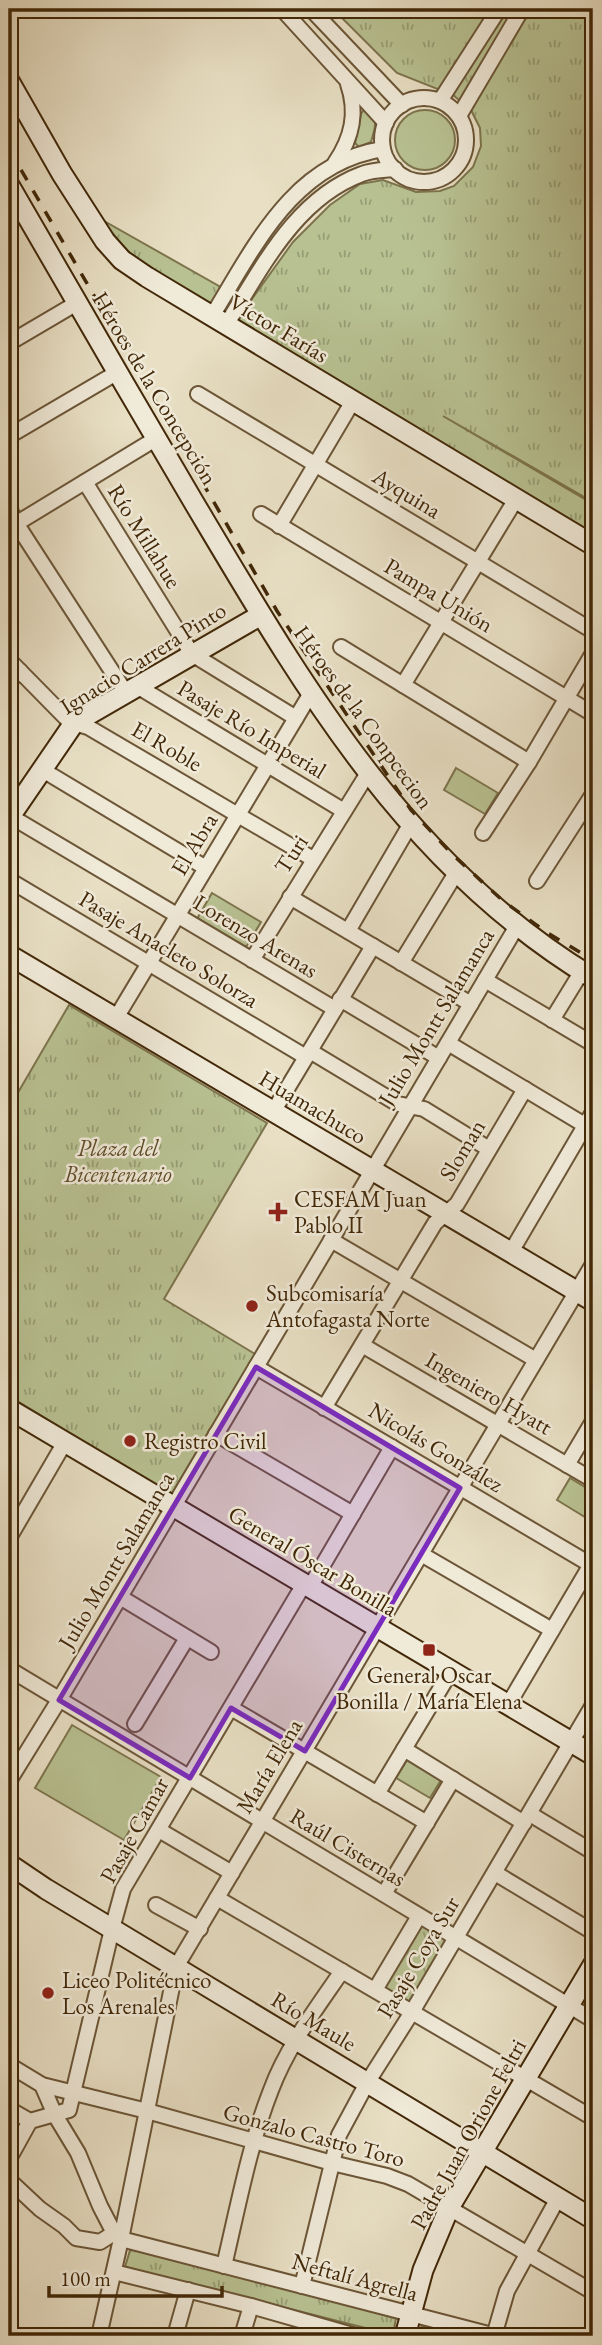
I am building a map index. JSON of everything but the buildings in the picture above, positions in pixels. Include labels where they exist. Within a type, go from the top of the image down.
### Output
[{"type":"street","points":[[282,9],[386,123]]},
{"type":"street","points":[[311,9],[402,105]]},
{"type":"street","points":[[440,101],[499,9]]},
{"type":"street","points":[[458,116],[522,9]]},
{"type":"street","points":[[332,168],[343,151],[352,124],[352,96],[346,79]]},
{"type":"street","name":"Víctor Farías","points":[[9,81],[62,174],[105,242],[122,260],[593,545]]},
{"type":"street","points":[[418,98],[440,101],[447,104],[458,116],[466,137],[465,150],[460,162],[450,173],[424,182],[410,179],[388,162],[383,149],[386,123],[391,114],[402,105],[418,98]]},
{"type":"street","points":[[219,321],[253,248],[284,206],[303,187],[332,168],[361,153],[383,149]]},
{"type":"street","points":[[219,321],[307,209],[346,181],[365,172],[394,169]]},
{"type":"street","name":"Héroes de la Concepción","points":[[9,185],[261,615]]},
{"type":"street","points":[[253,248],[268,258]]},
{"type":"street","points":[[9,342],[77,303]]},
{"type":"street","points":[[9,436],[118,372]]},
{"type":"street","name":"Ayquina","points":[[198,394],[593,631]]},
{"type":"street","points":[[279,526],[352,401]]},
{"type":"street","points":[[12,526],[156,438]]},
{"type":"street","name":"Río Millahue","points":[[85,482],[192,654],[296,718]]},
{"type":"street","points":[[403,685],[516,499]]},
{"type":"street","name":"Pasaje Río Imperial","points":[[9,508],[12,526],[131,690],[344,811]]},
{"type":"street","name":"Pampa Unión","points":[[261,514],[593,714]]},
{"type":"street","name":"Ignacio Carrera Pinto","points":[[11,812],[74,723],[261,615]]},
{"type":"street","name":"Héroes de la Conpcecion","points":[[261,615],[311,693],[410,825],[456,873],[517,926],[587,974]]},
{"type":"street","points":[[341,647],[529,762]]},
{"type":"street","points":[[483,833],[529,762],[593,653]]},
{"type":"street","name":"El Roble","points":[[9,660],[14,676],[66,718],[88,727],[313,859]]},
{"type":"street","name":"El Abra","points":[[116,1018],[311,693]]},
{"type":"street","points":[[41,769],[206,868]]},
{"type":"street","name":"Turi","points":[[252,960],[368,772]]},
{"type":"street","points":[[537,881],[593,794]]},
{"type":"street","name":"Lorenzo Arenas","points":[[11,812],[252,960],[439,1058]]},
{"type":"street","points":[[348,931],[410,825]]},
{"type":"street","points":[[401,962],[456,873]]},
{"type":"street","name":"Pasaje Anacleto Solorza","points":[[9,880],[149,964],[308,1054],[398,1104],[424,1109],[489,1149]]},
{"type":"street","points":[[290,897],[471,1004]]},
{"type":"street","name":"Julio Montt Salamanca","points":[[9,1781],[517,926]]},
{"type":"street","points":[[273,1112],[373,946]]},
{"type":"street","name":"Huamachuco","points":[[9,955],[585,1296]]},
{"type":"street","points":[[552,1020],[587,974]]},
{"type":"street","points":[[485,981],[593,1044]]},
{"type":"street","points":[[448,1043],[525,1089],[591,1123],[511,1252]]},
{"type":"street","name":"Sloman","points":[[324,1408],[435,1223],[457,1205],[525,1089]]},
{"type":"street","points":[[331,1240],[536,1360]]},
{"type":"street","name":"María Elena","points":[[98,2336],[114,2272],[118,2236],[176,1967],[536,1360],[585,1296],[593,1264]]},
{"type":"street","name":"Ingeniero Hyatt","points":[[362,1345],[593,1480]]},
{"type":"street","name":"Nicolás González","points":[[256,1367],[593,1564]]},
{"type":"street","name":"General Óscar Bonilla","points":[[9,1409],[593,1755]]},
{"type":"street","points":[[567,1465],[593,1421]]},
{"type":"street","points":[[216,1434],[353,1514]]},
{"type":"street","points":[[9,1538],[15,1513],[65,1442]]},
{"type":"street","name":"Pasaje Camar","points":[[55,2115],[69,2110],[123,1889],[392,1447]]},
{"type":"street","points":[[421,1554],[552,1630]]},
{"type":"street","points":[[508,1704],[593,1564]]},
{"type":"street","points":[[120,1597],[211,1652]]},
{"type":"street","points":[[135,1724],[187,1637]]},
{"type":"street","name":"Raúl Cisternas","points":[[9,1669],[593,2020]]},
{"type":"street","points":[[377,1794],[451,1671]]},
{"type":"street","name":"Pasaje Coya Sur","points":[[303,2286],[339,2135],[367,2082],[457,1938],[593,1705]]},
{"type":"street","points":[[231,1708],[427,1824]]},
{"type":"street","points":[[404,1749],[453,1779],[593,1852]]},
{"type":"street","points":[[384,1894],[453,1779]]},
{"type":"street","points":[[159,1829],[232,1873]]},
{"type":"street","name":"Río Maule","points":[[9,1864],[593,2220]]},
{"type":"street","points":[[495,1873],[593,1932]]},
{"type":"street","points":[[217,1898],[593,2118]]},
{"type":"street","points":[[156,1905],[200,1928]]},
{"type":"street","points":[[375,1990],[419,1916]]},
{"type":"street","name":"Padre Juan Orione Feltri","points":[[405,2336],[423,2270],[449,2208],[593,1965]]},
{"type":"street","points":[[224,2266],[271,2089],[296,2039],[342,1971]]},
{"type":"street","name":"Gonzalo Castro Toro","points":[[9,2065],[42,2085],[147,2111],[255,2143],[387,2175],[408,2184],[593,2292]]},
{"type":"street","points":[[9,2180],[76,2238],[100,2242],[118,2236],[100,2206],[78,2152],[55,2115],[42,2085]]},
{"type":"street","points":[[9,2109],[30,2121],[55,2115]]},
{"type":"street","points":[[9,2159],[30,2121]]},
{"type":"street","points":[[495,2336],[507,2291],[558,2198]]},
{"type":"street","name":"Neftalí Agrella","points":[[118,2236],[495,2336]]},
{"type":"street","points":[[114,2272],[251,2306],[322,2332],[356,2336]]},
{"type":"street","points":[[175,2336],[188,2290]]},
{"type":"street","points":[[242,2336],[251,2306]]},
{"type":"highlighted area","points":[[256,1367],[460,1488],[305,1751],[231,1708],[190,1778],[59,1700]]},
{"type":"green space","points":[[333,9],[593,9],[593,502],[443,416],[593,504],[593,533],[136,264],[97,217],[249,303],[293,242],[330,205],[360,184],[383,180],[416,192],[440,191],[454,186],[473,167],[481,146],[480,128],[471,110],[453,95],[397,73]]},
{"type":"green space","points":[[365,108],[373,117],[375,127],[371,142],[359,147],[355,143],[361,114]]},
{"type":"green space","points":[[419,110],[431,110],[450,123],[455,140],[453,152],[442,165],[431,170],[419,170],[400,157],[395,146],[395,134],[408,115]]},
{"type":"green space","points":[[456,768],[498,793],[485,814],[444,790]]},
{"type":"green space","points":[[212,893],[261,922],[246,947],[197,919]]},
{"type":"green space","name":"Plaza del Bicentenario","points":[[69,1005],[267,1123],[164,1299],[255,1354],[171,1495],[9,1396],[9,1108]]},
{"type":"green space","points":[[570,1478],[593,1492],[593,1522],[557,1500]]},
{"type":"green space","points":[[72,1725],[161,1777],[124,1840],[35,1788]]},
{"type":"green space","points":[[407,1760],[441,1780],[430,1798],[396,1778]]},
{"type":"green space","points":[[421,1924],[448,1942],[411,2003],[383,1987]]},
{"type":"green space","points":[[131,2247],[396,2318],[393,2335],[125,2267]]},
{"type":"green space","points":[[425,2325],[474,2336],[416,2336],[418,2329]]},
{"type":"railway","points":[[9,149],[277,611],[411,810],[453,855],[502,900],[546,932],[593,960]]},
{"type":"place","name":"CESFAM Juan Pablo II","points":[[278,1212]]},
{"type":"place","name":"Subcomisaría Antofagasta Norte","points":[[252,1306]]},
{"type":"place","name":"Registro Civil","points":[[130,1441]]},
{"type":"place","name":"General Oscar Bonilla / María Elena","points":[[429,1650]]},
{"type":"place","name":"Liceo Politécnico Los Arenales","points":[[48,1993]]}]
